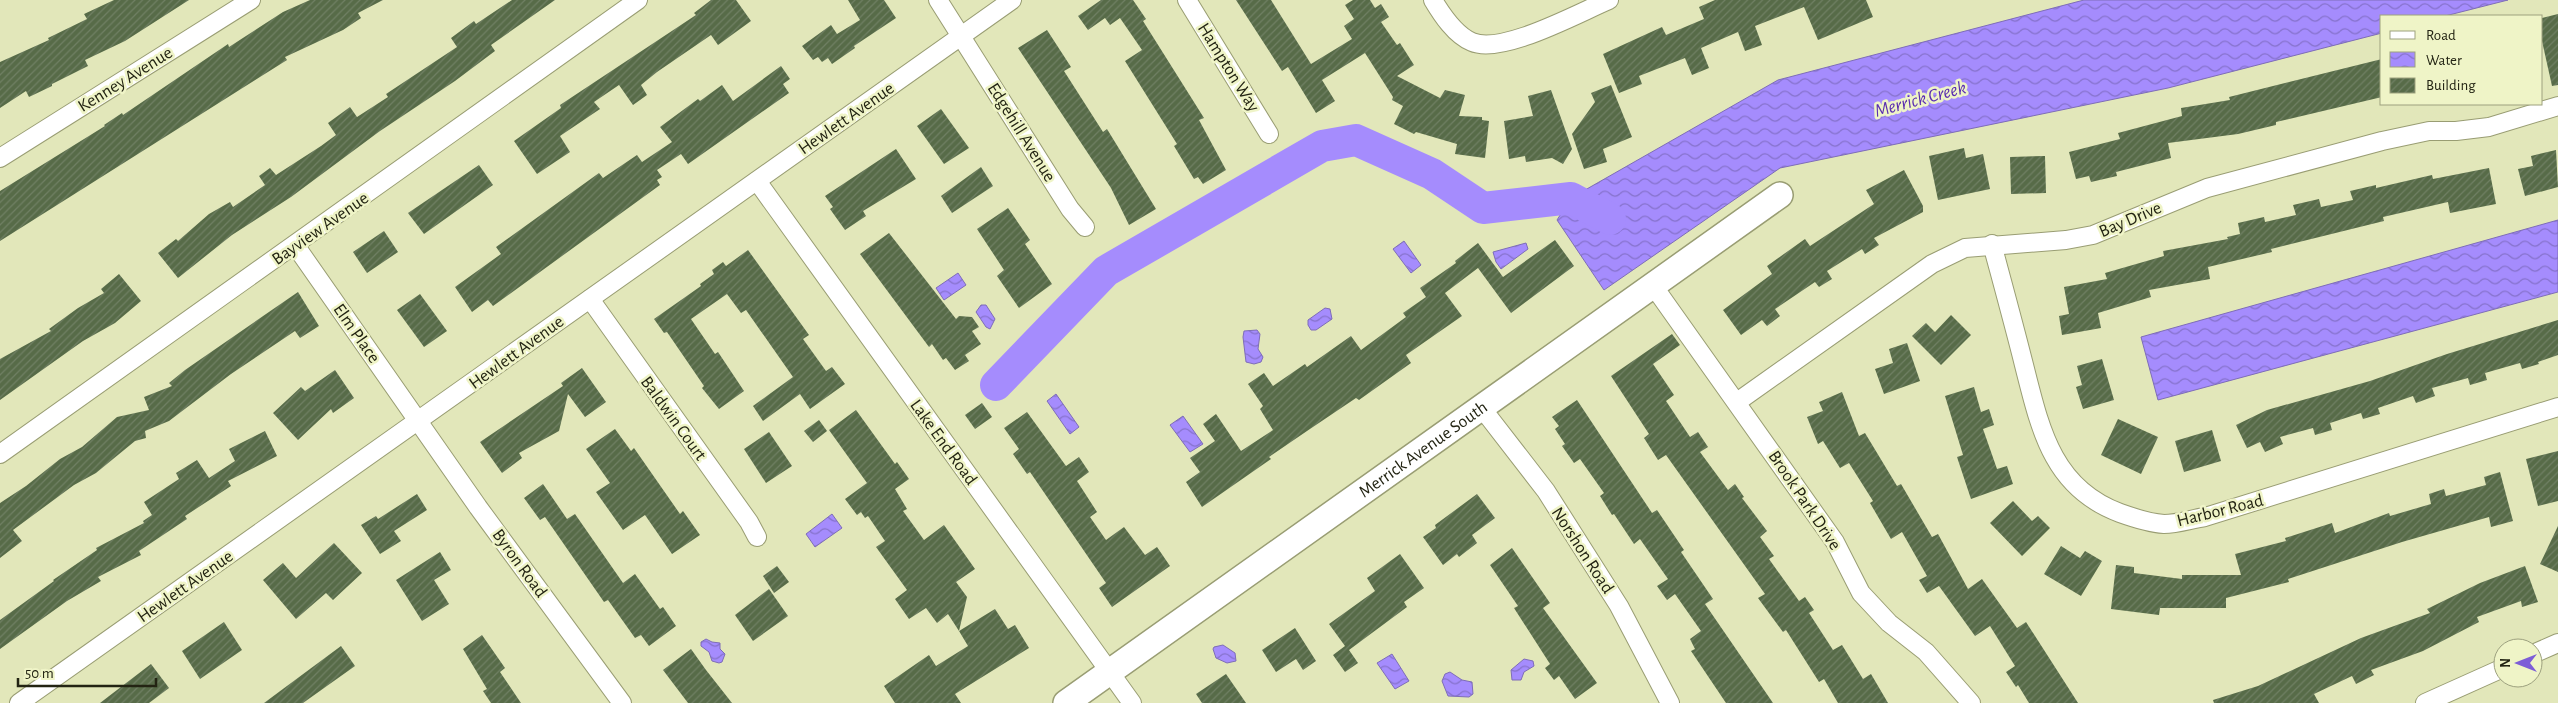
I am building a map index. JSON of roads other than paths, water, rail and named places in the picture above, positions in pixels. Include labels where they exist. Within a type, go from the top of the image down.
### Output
[{"type":"street","name":"Kenney Avenue","points":[[0,158],[251,0]]},
{"type":"street","name":"Bayview Avenue","points":[[0,454],[638,0]]},
{"type":"street","name":"Edgehill Avenue","points":[[938,0],[1084,227]]},
{"type":"street","name":"Hewlett Avenue","points":[[19,703],[1012,0]]},
{"type":"street","name":"Hampton Way","points":[[1187,0],[1269,134]]},
{"type":"street","points":[[1433,0],[1460,34],[1480,45],[1507,43],[1609,0]]},
{"type":"street","name":"Bay Drive","points":[[1737,402],[1932,264],[1965,248],[1992,244],[2066,240],[2093,235],[2154,208],[2208,188],[2382,141],[2429,131],[2456,131],[2489,127],[2558,106]]},
{"type":"street","name":"Lake End Road","points":[[757,181],[1132,703]]},
{"type":"street","name":"Merrick Avenue South","points":[[1066,703],[1652,284],[1780,195]]},
{"type":"street","name":"Harbor Road","points":[[1992,244],[2041,428],[2054,459],[2066,475],[2085,494],[2108,508],[2139,519],[2165,524],[2205,517],[2558,407]]},
{"type":"street","name":"Elm Place","points":[[295,245],[419,421]]},
{"type":"street","name":"Brook Park Drive","points":[[1652,284],[1835,542],[1861,593],[1889,623],[1926,652],[1970,703]]},
{"type":"street","name":"Baldwin Court","points":[[590,299],[749,522],[757,537]]},
{"type":"street","name":"Norshon Road","points":[[1481,407],[1546,491],[1619,606],[1670,703]]},
{"type":"street","name":"Byron Road","points":[[419,421],[478,507],[622,703]]},
{"type":"street","points":[[2543,650],[2558,643]]},
{"type":"street","points":[[2425,703],[2493,672]]},
{"type":"water","name":"Merrick Creek","points":[[2084,0],[2508,0],[2449,15],[2380,15],[2380,34],[2168,88],[1780,168],[1604,290],[1557,220],[1571,198],[1778,80]]},
{"type":"water","points":[[2558,220],[2558,292],[2158,400],[2141,337]]},
{"type":"water","points":[[1404,241],[1421,265],[1411,273],[1393,249]]},
{"type":"water","points":[[1526,243],[1528,249],[1501,269],[1496,262],[1493,252]]},
{"type":"water","points":[[958,273],[966,285],[944,300],[936,288]]},
{"type":"water","points":[[981,305],[986,305],[995,319],[990,329],[986,327],[976,312]]},
{"type":"water","points":[[1325,308],[1330,309],[1332,319],[1316,330],[1311,330],[1308,320]]},
{"type":"water","points":[[1257,330],[1260,334],[1258,349],[1263,357],[1261,362],[1254,364],[1246,362],[1243,337],[1244,331]]},
{"type":"water","points":[[1056,394],[1079,427],[1070,434],[1047,401]]},
{"type":"water","points":[[1183,416],[1203,444],[1190,452],[1170,425]]},
{"type":"water","points":[[832,514],[842,528],[815,547],[806,534]]},
{"type":"water","points":[[706,639],[720,643],[720,649],[725,654],[722,662],[712,661],[709,652],[701,646],[701,642]]},
{"type":"water","points":[[1223,645],[1235,653],[1236,661],[1227,663],[1216,658],[1214,647]]},
{"type":"water","points":[[1392,654],[1409,681],[1395,689],[1377,663]]},
{"type":"water","points":[[1524,659],[1533,661],[1534,666],[1524,672],[1521,680],[1512,680],[1511,670]]},
{"type":"water","points":[[1450,672],[1462,680],[1472,682],[1473,694],[1469,697],[1448,696],[1442,681],[1445,674]]},
{"type":"waterway","points":[[996,385],[1106,271],[1322,146],[1356,140],[1432,174],[1483,208],[1571,198],[1610,219]]}]
